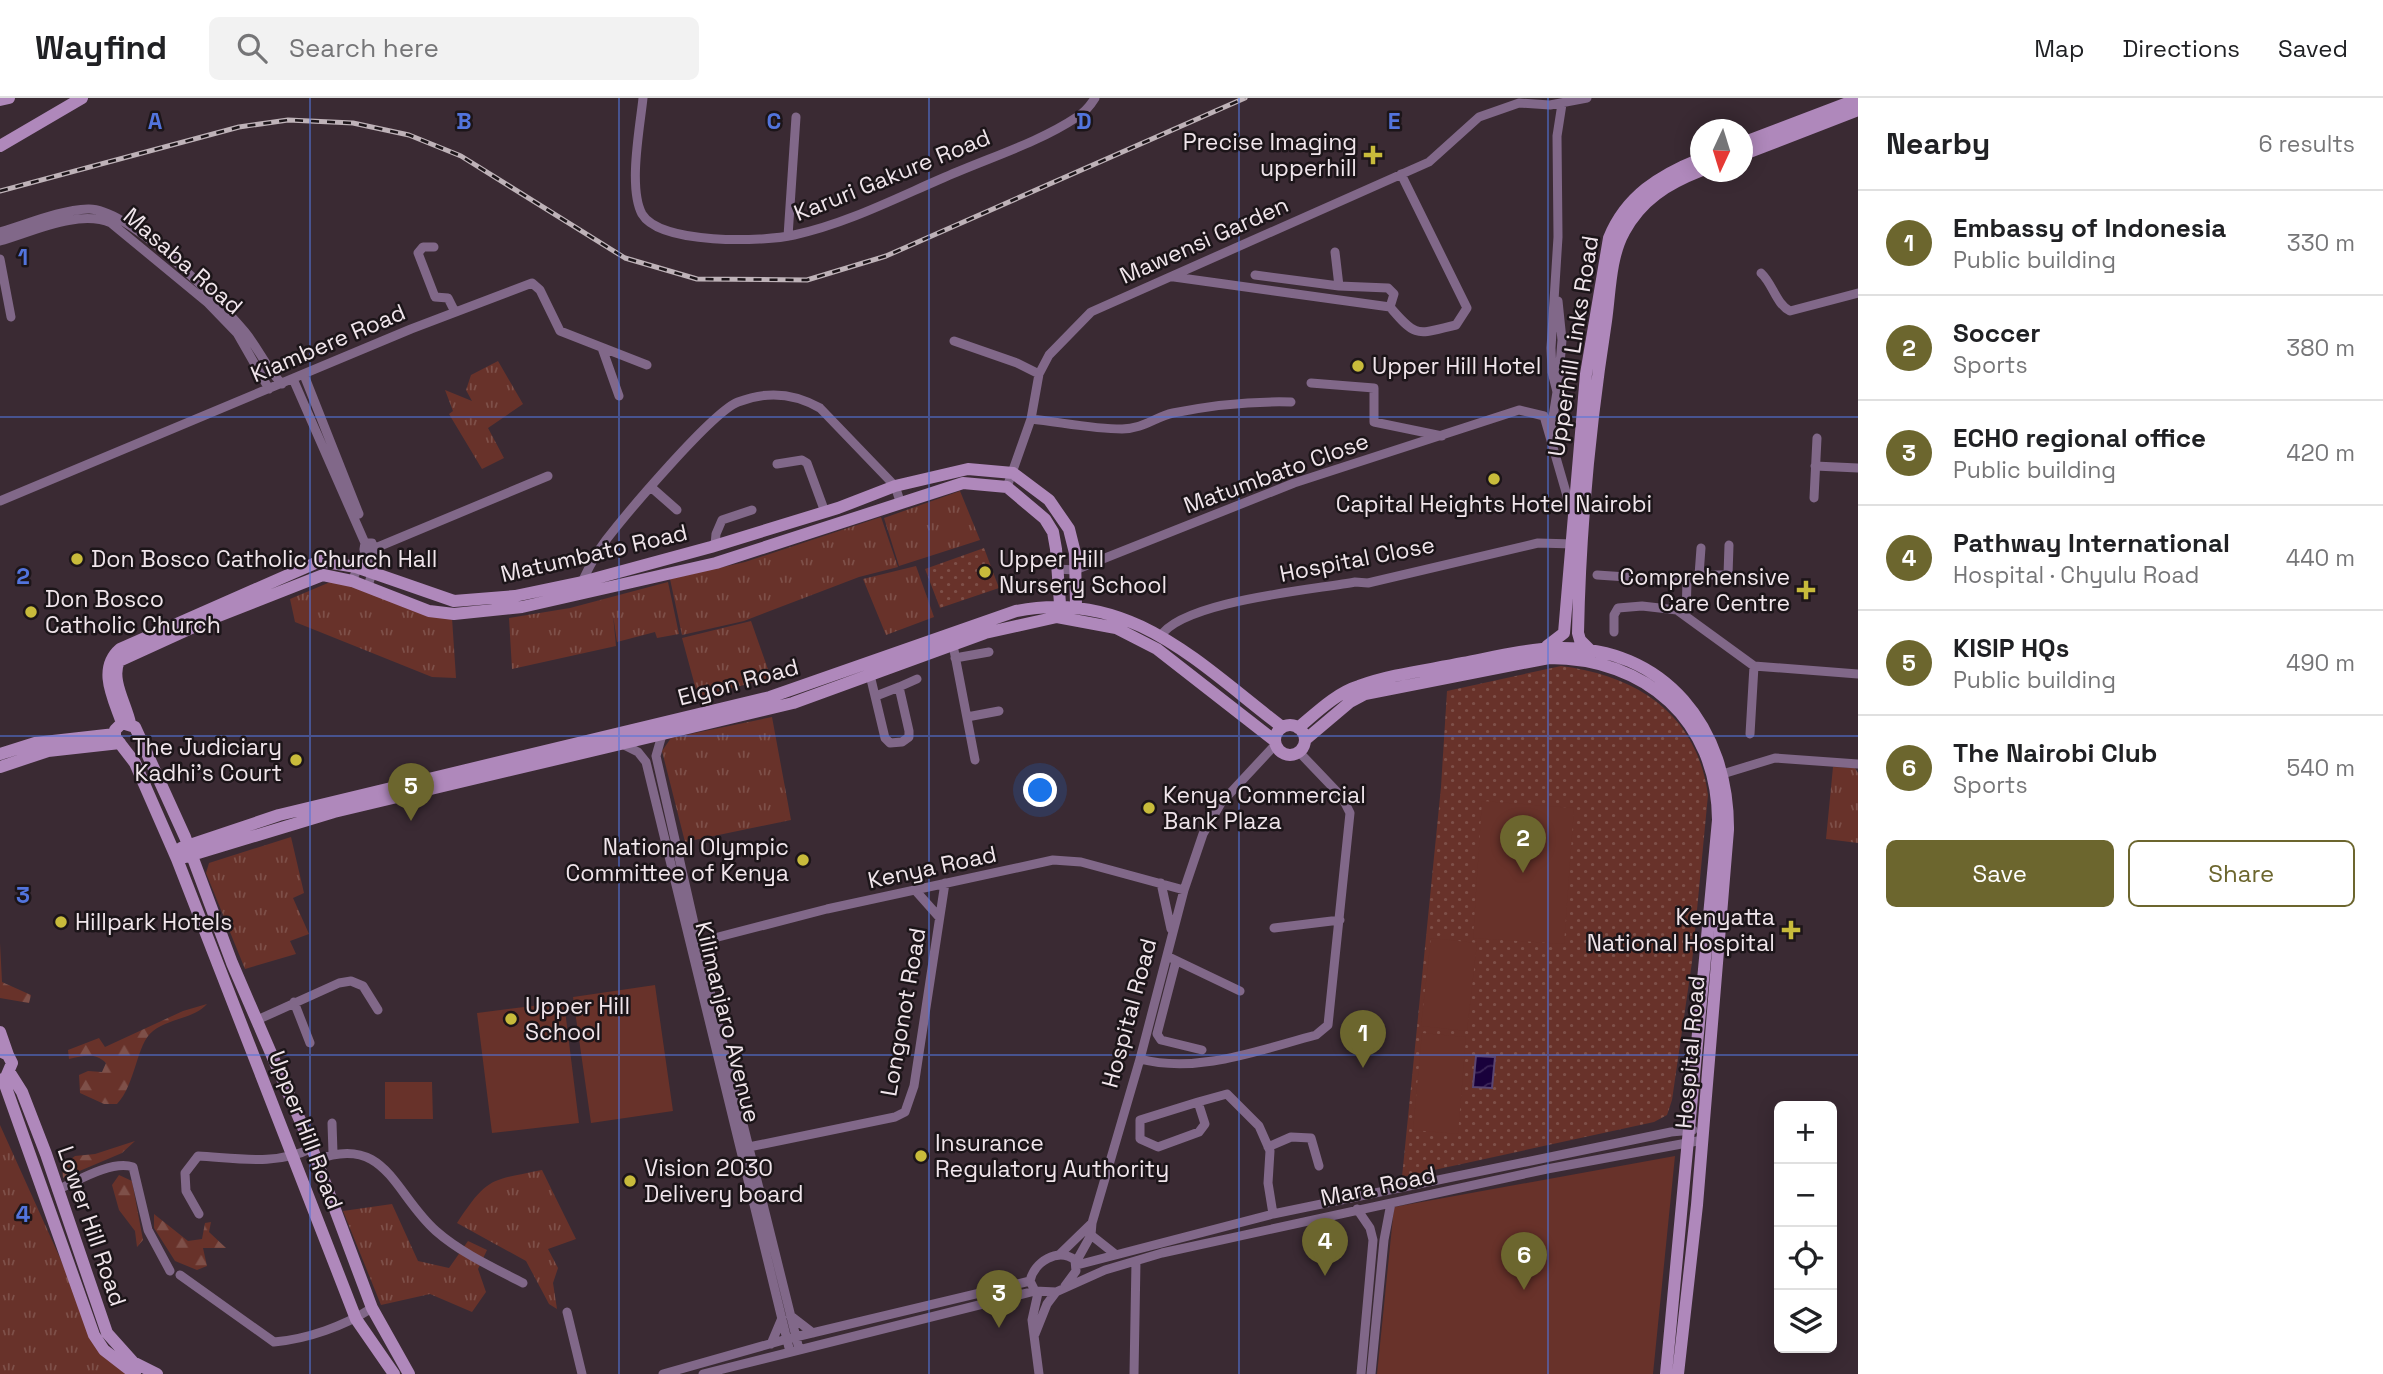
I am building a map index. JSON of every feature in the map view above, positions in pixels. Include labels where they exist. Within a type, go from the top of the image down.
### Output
[{"type":"street","points":[[0,100],[9,98]]},
{"type":"street","points":[[0,146],[82,98]]},
{"type":"street","name":"Karuri Gakure Road","points":[[643,98],[636,186],[639,205],[647,220],[658,228],[706,238],[788,236],[840,221],[1041,136],[1076,118],[1096,98]]},
{"type":"street","name":"Mawensi Garden","points":[[1007,487],[1031,419],[1039,374],[1049,355],[1091,312],[1429,162],[1479,117],[1519,103],[1562,104],[1587,98]]},
{"type":"street","points":[[1753,139],[1858,99]]},
{"type":"street","points":[[1562,104],[1557,136],[1556,289],[1551,360],[1557,392],[1551,430],[1572,514]]},
{"type":"street","points":[[1753,151],[1858,110]]},
{"type":"street","points":[[788,236],[796,117]]},
{"type":"street","name":"Upperhill Links Road","points":[[1576,544],[1572,514],[1586,374],[1609,237],[1617,218],[1643,189],[1690,163]]},
{"type":"street","points":[[1173,276],[1390,307],[1409,329],[1417,332],[1456,325],[1466,308],[1401,174]]},
{"type":"street","name":"Upperhill Links Road","points":[[1576,544],[1596,386],[1622,236],[1633,216],[1651,197],[1676,180],[1690,175]]},
{"type":"street","name":"Masaba Road","points":[[0,232],[89,209],[118,216],[189,273],[222,306],[247,334],[267,369],[282,384]]},
{"type":"street","name":"Masaba Road","points":[[0,241],[82,219],[102,219],[111,223],[208,303],[237,333],[269,389]]},
{"type":"street","points":[[434,247],[423,247],[418,253],[435,298],[447,298],[455,312]]},
{"type":"street","points":[[151,258],[159,250]]},
{"type":"street","points":[[1335,252],[1339,286]]},
{"type":"street","points":[[0,259],[11,317]]},
{"type":"street","points":[[1761,273],[1771,283],[1782,306],[1790,311],[1858,293]]},
{"type":"street","points":[[1255,275],[1339,286],[1388,288],[1394,295],[1390,307]]},
{"type":"street","name":"Kiambere Road","points":[[0,501],[531,282],[540,290],[557,328],[647,365]]},
{"type":"street","points":[[954,341],[1017,363],[1039,374]]},
{"type":"street","points":[[602,348],[619,396]]},
{"type":"street","points":[[304,375],[369,547],[373,573],[368,586]]},
{"type":"street","points":[[293,379],[369,547]]},
{"type":"street","points":[[1311,383],[1374,388],[1374,422],[1443,436]]},
{"type":"street","points":[[582,582],[606,541],[652,488],[727,408],[755,397],[780,394],[820,408],[895,486],[901,503]]},
{"type":"street","points":[[1031,419],[1124,429],[1153,423],[1169,414],[1187,410],[1255,401],[1291,401]]},
{"type":"street","name":"Matumbato Close","points":[[1057,569],[1075,569],[1294,483],[1443,436],[1508,412],[1530,410],[1544,416],[1551,430]]},
{"type":"street","points":[[1814,498],[1816,438]]},
{"type":"street","points":[[777,464],[802,460],[807,463],[823,529]]},
{"type":"street","points":[[1815,466],[1858,468]]},
{"type":"street","name":"Matumbato Road","points":[[258,594],[323,575],[368,586],[429,611],[454,608],[582,582],[713,546],[821,513],[895,486],[968,469],[1013,473]]},
{"type":"street","points":[[1013,473],[1049,500],[1069,529],[1075,569],[1076,606]]},
{"type":"street","points":[[352,581],[356,567],[369,547],[548,476]]},
{"type":"street","points":[[923,480],[929,494]]},
{"type":"street","name":"Matumbato Road","points":[[130,726],[118,685],[116,673],[119,661],[320,561],[356,567],[454,608],[522,607],[716,563],[964,483],[1007,487]]},
{"type":"street","points":[[1007,487],[1045,519],[1052,531],[1060,604]]},
{"type":"street","points":[[652,488],[677,510]]},
{"type":"street","points":[[716,563],[713,546],[722,520],[752,510]]},
{"type":"street","points":[[756,533],[760,549]]},
{"type":"street","name":"Hospital Close","points":[[1160,636],[1172,623],[1231,603],[1355,582],[1368,583],[1538,542],[1576,544]]},
{"type":"street","points":[[1540,649],[1553,644],[1564,633],[1576,544]]},
{"type":"street","points":[[1576,544],[1578,633],[1580,640],[1591,651]]},
{"type":"street","points":[[1597,575],[1687,581],[1699,575],[1728,575],[1729,545]]},
{"type":"street","points":[[1699,575],[1701,548]]},
{"type":"street","points":[[1686,615],[1687,581]]},
{"type":"street","name":"Elgon Road","points":[[175,855],[279,815],[770,697],[1016,611],[1060,604],[1120,617],[1160,636],[1282,727]]},
{"type":"street","points":[[1614,632],[1615,611],[1625,606],[1672,608],[1686,615],[1754,666],[1858,674]]},
{"type":"street","name":"Elgon Road","points":[[189,850],[334,812],[793,703],[1015,624],[1057,617],[1116,628],[1172,659],[1275,743]]},
{"type":"street","points":[[953,645],[975,760]]},
{"type":"street","name":"Hospital Road","points":[[1297,728],[1357,686],[1540,649],[1591,651],[1635,664],[1679,695],[1712,739],[1728,830],[1697,1136],[1678,1374]]},
{"type":"street","points":[[955,658],[989,652]]},
{"type":"street","name":"Hospital Road","points":[[1302,746],[1350,702],[1365,694],[1549,658],[1578,659],[1625,671],[1668,699],[1698,738],[1718,775]]},
{"type":"street","points":[[1750,734],[1754,666]]},
{"type":"street","points":[[870,675],[886,738],[890,743],[902,742],[909,737],[899,687]]},
{"type":"street","points":[[876,696],[917,679]]},
{"type":"street","points":[[967,717],[999,711]]},
{"type":"street","points":[[0,767],[48,751],[120,740],[130,726]]},
{"type":"street","points":[[0,754],[52,740],[120,740],[131,743],[130,726]]},
{"type":"street","name":"Upper Hill Road","points":[[130,726],[189,850],[232,963],[314,1154],[372,1308],[409,1374]]},
{"type":"street","points":[[1140,1059],[1168,1066],[1244,1054],[1321,1033],[1330,1019],[1350,813],[1342,797],[1302,746],[1297,728],[1282,727],[1275,743],[1286,755],[1302,746]]},
{"type":"street","name":"Kilimanjaro Avenue","points":[[662,736],[656,756],[694,944]]},
{"type":"street","name":"Upper Hill Road","points":[[120,740],[191,894],[295,1157],[355,1319],[394,1374]]},
{"type":"street","name":"Hospital Road","points":[[1091,1235],[1092,1223],[1140,1059],[1184,890],[1214,811],[1275,743]]},
{"type":"street","name":"Kilimanjaro Avenue","points":[[624,745],[638,752],[646,762],[694,944],[794,1350]]},
{"type":"street","points":[[1718,775],[1765,760],[1784,758],[1858,764]]},
{"type":"street","name":"Kenya Road","points":[[694,944],[915,890],[1053,860],[1081,862],[1184,890]]},
{"type":"street","name":"Longonot Road","points":[[744,1149],[895,1117],[905,1112],[910,1105],[914,1086],[945,883]]},
{"type":"street","points":[[1161,883],[1172,934]]},
{"type":"street","name":"Longonot Road","points":[[915,890],[939,916]]},
{"type":"street","points":[[1274,928],[1340,920]]},
{"type":"street","points":[[1166,956],[1241,991]]},
{"type":"street","points":[[1176,961],[1157,1034],[1161,1040],[1202,1050]]},
{"type":"street","points":[[257,1020],[339,983],[351,981],[363,986],[378,1010]]},
{"type":"street","points":[[294,1002],[310,1043]]},
{"type":"street","points":[[0,1032],[4,1053],[12,1063],[4,1077]]},
{"type":"street","name":"Lower Hill Road","points":[[4,1077],[22,1093],[107,1333],[133,1362],[157,1374]]},
{"type":"street","name":"Lower Hill Road","points":[[4,1077],[94,1335],[104,1350],[135,1374]]},
{"type":"street","points":[[1198,1102],[1205,1124],[1199,1132],[1158,1147],[1140,1139],[1140,1120],[1198,1102],[1227,1094],[1259,1126],[1268,1147],[1268,1183],[1273,1214]]},
{"type":"street","points":[[331,1123],[333,1153]]},
{"type":"street","name":"Hospital Road","points":[[1666,1374],[1697,1136]]},
{"type":"street","name":"Mara Road","points":[[703,1374],[1036,1292],[1061,1289],[1136,1261],[1357,1209],[1697,1136]]},
{"type":"street","name":"Mara Road","points":[[1076,1264],[1273,1214],[1697,1136]]},
{"type":"street","points":[[1268,1147],[1291,1137],[1311,1138],[1319,1167]]},
{"type":"street","points":[[199,1214],[186,1191],[185,1173],[198,1156],[276,1159],[352,1151],[385,1170],[433,1229],[457,1247],[523,1283]]},
{"type":"street","points":[[57,1191],[110,1169],[126,1165],[134,1167],[148,1230],[175,1273],[269,1341],[294,1339],[355,1319],[372,1308]]},
{"type":"street","points":[[1371,1374],[1384,1240],[1391,1203]]},
{"type":"street","points":[[1357,1209],[1370,1228],[1373,1240],[1361,1374]]},
{"type":"street","points":[[319,1223],[337,1215]]},
{"type":"street","points":[[1030,1281],[1036,1267],[1059,1255],[1092,1223]]},
{"type":"street","points":[[1035,1335],[1043,1312],[1061,1289],[1091,1235],[1115,1254]]},
{"type":"street","points":[[1059,1255],[1069,1256],[1076,1264]]},
{"type":"street","points":[[1134,1374],[1136,1261]]},
{"type":"street","points":[[1030,1281],[1036,1292],[1032,1308],[1039,1374]]},
{"type":"street","points":[[663,1374],[792,1338],[1030,1281]]},
{"type":"street","points":[[567,1312],[582,1374]]},
{"type":"street","points":[[886,1316],[889,1327]]},
{"type":"street","points":[[771,1344],[787,1317],[813,1333]]},
{"type":"green space","points":[[498,361],[523,404],[488,428],[504,458],[482,469],[449,414],[453,411],[445,390],[472,401],[466,390],[471,375]]},
{"type":"green space","points":[[960,491],[980,540],[899,566],[884,518]]},
{"type":"green space","points":[[881,517],[898,567],[859,577],[744,621],[682,635],[670,579],[745,562]]},
{"type":"green space","points":[[984,548],[999,588],[940,608],[925,569]]},
{"type":"green space","points":[[916,566],[934,617],[886,635],[863,579]]},
{"type":"green space","points":[[335,580],[452,618],[456,678],[432,677],[295,622],[290,599]]},
{"type":"green space","points":[[668,582],[679,634],[657,638],[655,632],[617,642],[613,615],[616,646],[512,669],[509,618],[570,608]]},
{"type":"green space","points":[[751,621],[771,678],[698,697],[682,638]]},
{"type":"green space","points":[[1561,666],[1615,679],[1659,704],[1677,721],[1691,742],[1702,767],[1708,795],[1692,962],[1672,1100],[1667,1115],[1654,1122],[1402,1177],[1441,787],[1447,691]]},
{"type":"green space","points":[[772,717],[791,820],[685,842],[662,751],[671,738]]},
{"type":"green space","points":[[1833,767],[1855,768],[1858,773],[1858,843],[1826,839]]},
{"type":"green space","points":[[1482,801],[1574,808],[1564,944],[1473,938]]},
{"type":"green space","points":[[291,837],[304,893],[293,898],[309,934],[290,941],[296,954],[245,969],[206,873],[209,863]]},
{"type":"green space","points":[[1431,938],[1477,943],[1467,1031],[1421,1026]]},
{"type":"green space","points":[[0,943],[2,982],[31,995],[29,1003],[0,998]]},
{"type":"green space","points":[[655,985],[673,1111],[591,1123],[573,997]]},
{"type":"green space","points":[[564,1002],[579,1123],[492,1133],[477,1013]]},
{"type":"green space","points":[[207,1004],[195,1013],[166,1023],[147,1037],[128,1086],[117,1104],[104,1104],[80,1093],[79,1075],[88,1071],[102,1072],[106,1063],[93,1056],[69,1059],[68,1050],[99,1038],[105,1047],[183,1011]]},
{"type":"green space","points":[[1422,1033],[1466,1037],[1458,1134],[1413,1130]]},
{"type":"green space","points":[[385,1082],[432,1082],[433,1119],[385,1119]]},
{"type":"green space","points":[[0,1125],[93,1331],[137,1374],[0,1374]]},
{"type":"green space","points":[[135,1141],[122,1153],[63,1178],[62,1166],[75,1156],[95,1154]]},
{"type":"green space","points":[[1675,1156],[1653,1374],[1377,1374],[1394,1207]]},
{"type":"green space","points":[[542,1170],[576,1239],[548,1249],[558,1268],[553,1283],[557,1309],[549,1304],[526,1261],[457,1223],[476,1197],[491,1183]]},
{"type":"green space","points":[[119,1175],[132,1181],[143,1240],[137,1247],[135,1231],[119,1210],[112,1185]]},
{"type":"green space","points":[[392,1204],[418,1261],[449,1268],[468,1241],[487,1250],[478,1269],[486,1292],[472,1312],[430,1294],[381,1305],[343,1211]]},
{"type":"green space","points":[[154,1214],[188,1241],[202,1239],[205,1223],[211,1222],[209,1232],[226,1248],[203,1248],[207,1266],[197,1270],[175,1261],[154,1228]]},
{"type":"water","points":[[1476,1056],[1495,1057],[1492,1088],[1473,1087]]},
{"type":"railway","points":[[0,191],[239,127],[288,120],[353,123],[409,135],[461,156],[625,258],[697,279],[807,280],[886,256],[1245,98]]},
{"type":"place","name":"Precise Imaging upperhill","points":[[1373,155]]},
{"type":"place","name":"Upper Hill Hotel","points":[[1358,366]]},
{"type":"place","name":"Capital Heights Hotel Nairobi","points":[[1494,479]]},
{"type":"place","name":"Don Bosco Catholic Church Hall","points":[[77,559]]},
{"type":"place","name":"Upper Hill Nursery School","points":[[985,572]]},
{"type":"place","name":"Comprehensive Care Centre","points":[[1806,590]]},
{"type":"place","name":"Don Bosco Catholic Church","points":[[31,612]]},
{"type":"place","name":"The Judiciary Kadhi's Court","points":[[296,760]]},
{"type":"place","name":"Kenya Commercial Bank Plaza","points":[[1149,808]]},
{"type":"place","name":"KISIP HQs","points":[[411,821]]},
{"type":"place","name":"National Olympic Committee of Kenya","points":[[803,860]]},
{"type":"place","name":"Soccer","points":[[1523,873]]},
{"type":"place","name":"Hillpark Hotels","points":[[61,922]]},
{"type":"place","name":"Kenyatta National Hospital","points":[[1791,930]]},
{"type":"place","name":"Upper Hill School","points":[[511,1019]]},
{"type":"place","name":"Embassy of Indonesia","points":[[1363,1068]]},
{"type":"place","name":"Insurance Regulatory Authority","points":[[921,1156]]},
{"type":"place","name":"Vision 2030 Delivery board","points":[[630,1181]]},
{"type":"place","name":"Pathway International","points":[[1325,1276]]},
{"type":"place","name":"The Nairobi Club","points":[[1524,1290]]},
{"type":"place","name":"ECHO regional office","points":[[999,1328]]}]
